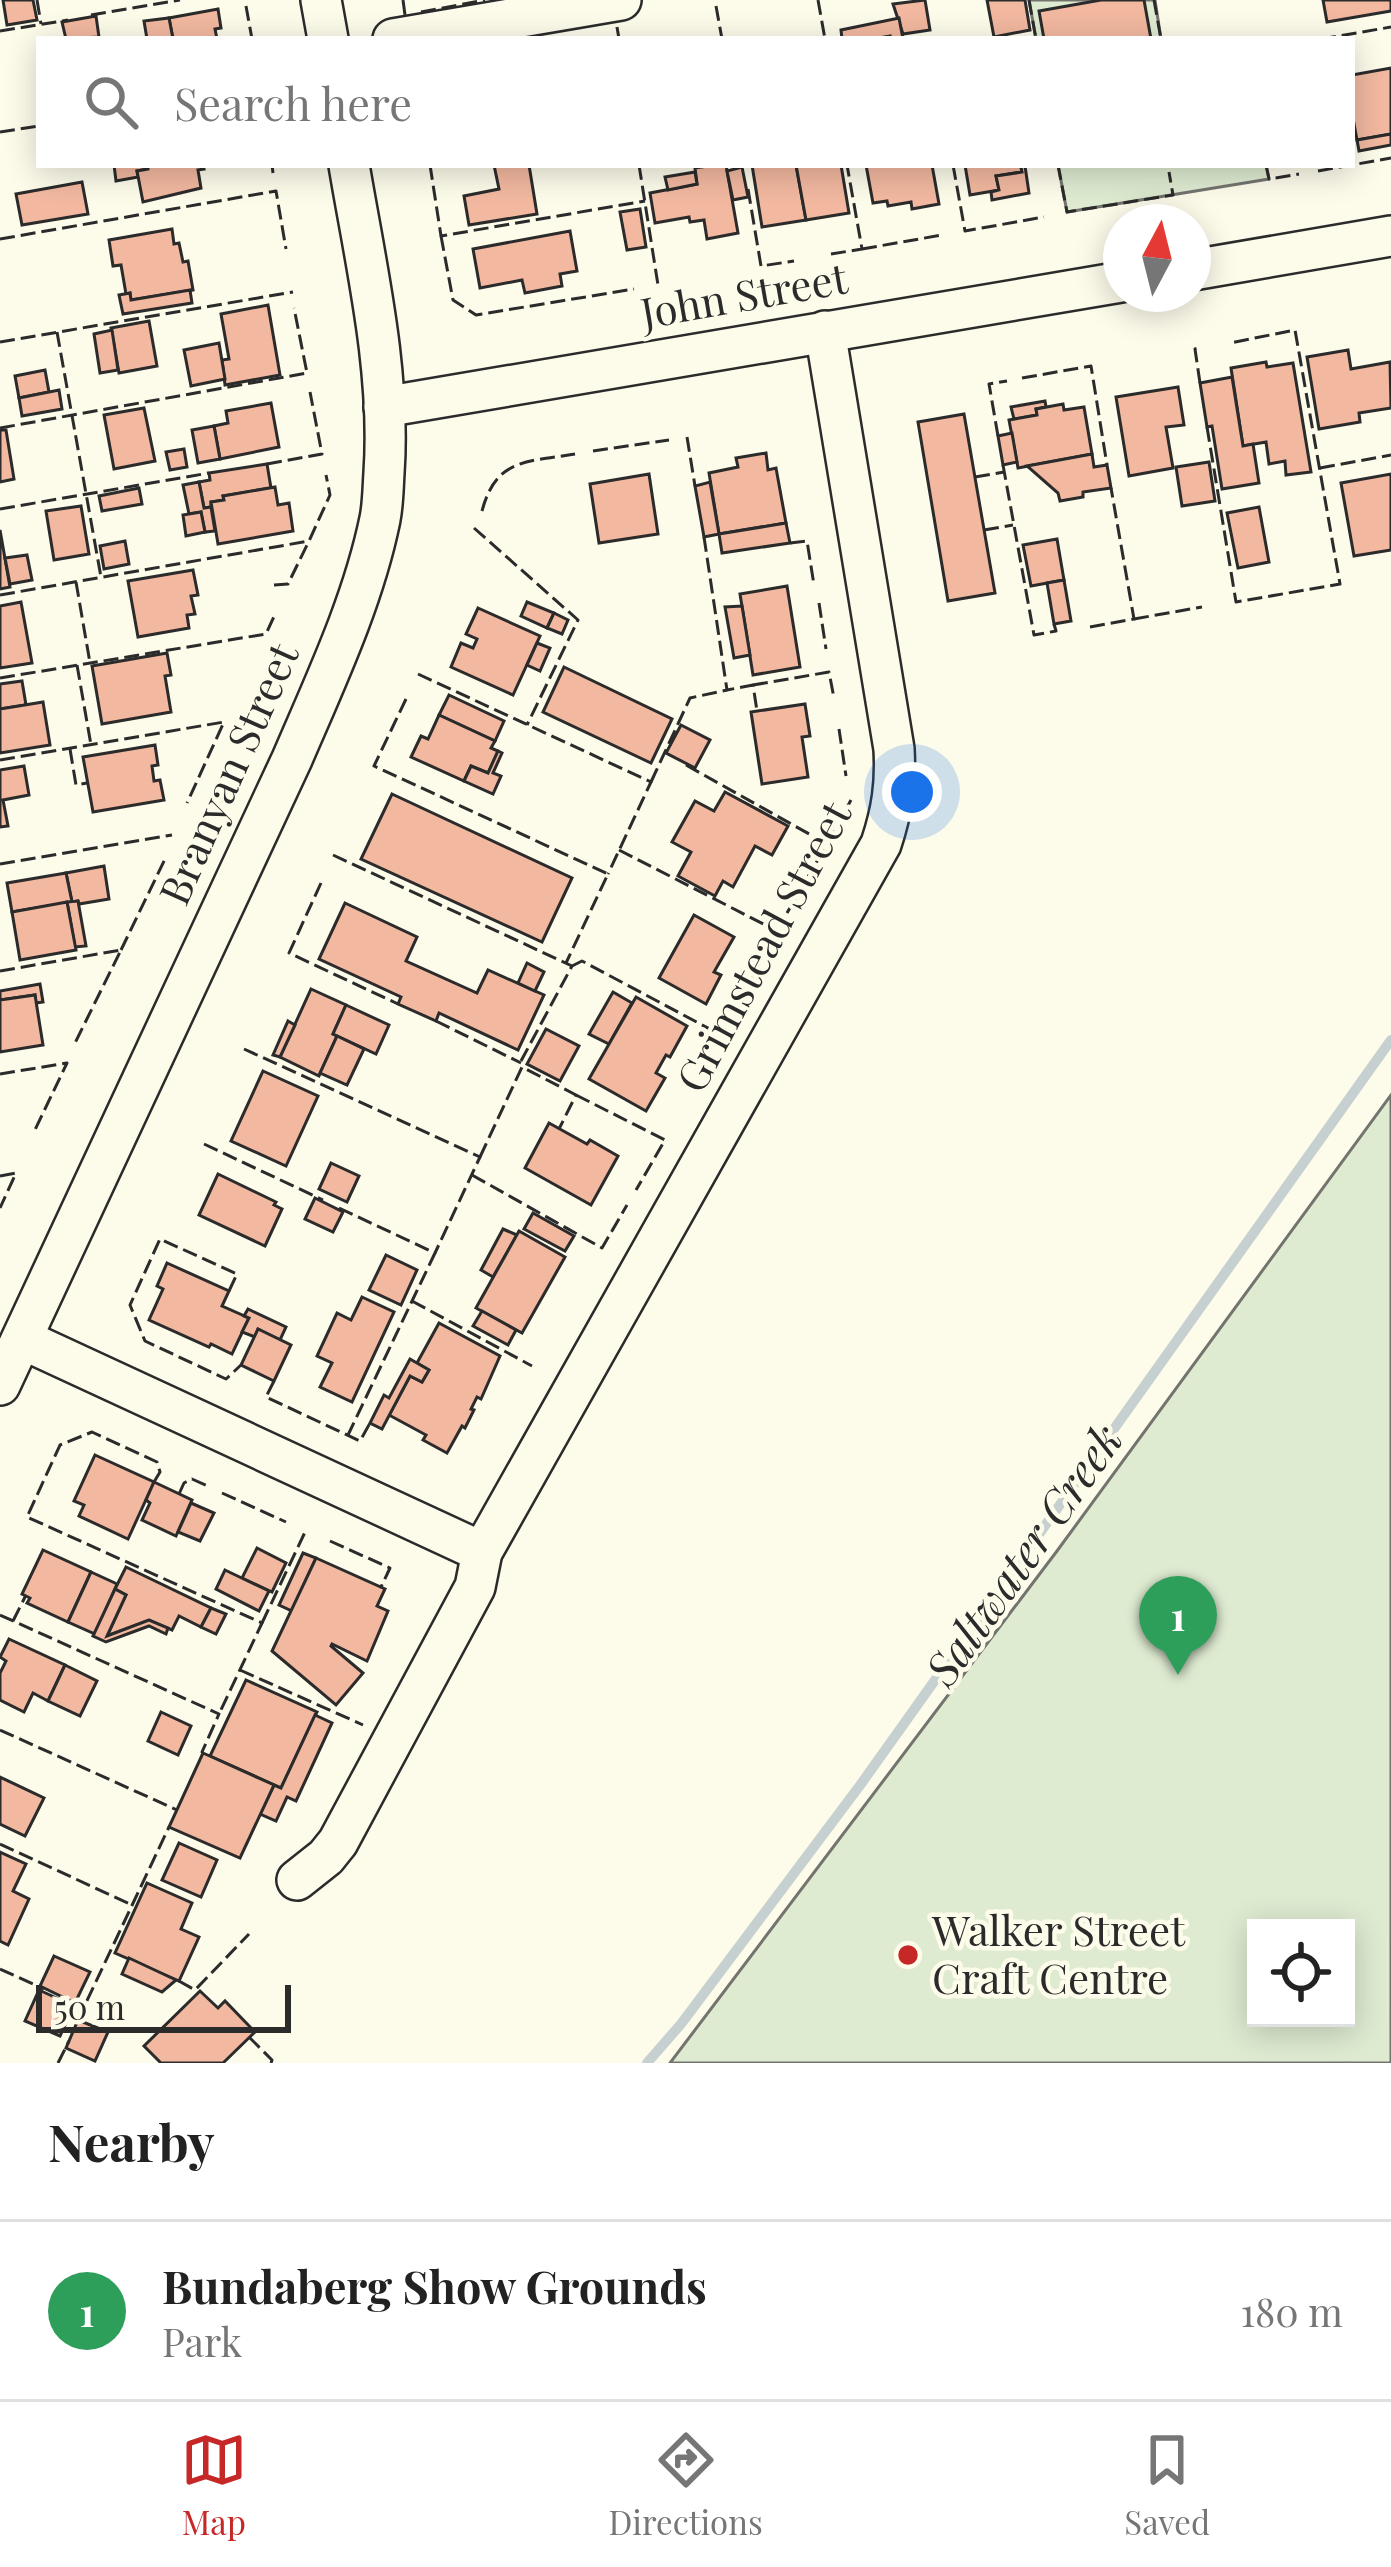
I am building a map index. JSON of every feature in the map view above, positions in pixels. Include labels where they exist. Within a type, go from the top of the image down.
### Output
[{"type":"street","points":[[322,0],[328,36]]},
{"type":"street","points":[[411,36],[621,0]]},
{"type":"street","name":"Branyan Street","points":[[0,1385],[292,759],[360,590],[381,516],[386,454],[377,332],[350,168]]},
{"type":"street","points":[[1211,266],[1391,236]]},
{"type":"street","name":"John Street","points":[[384,407],[1103,284]]},
{"type":"street","name":"Grimstead Street","points":[[297,1880],[338,1842],[475,1587],[482,1552],[881,844],[892,812],[894,749],[826,331]]},
{"type":"street","points":[[22,1339],[482,1552]]},
{"type":"green space","points":[[1029,0],[1155,0],[1161,36],[1035,36]]},
{"type":"green space","points":[[1059,168],[1267,168],[1269,179],[1103,204],[1067,212]]},
{"type":"green space","points":[[1391,1095],[1391,2063],[670,2063],[1057,1551]]},
{"type":"building","points":[[3,0],[33,0],[37,20],[7,25]]},
{"type":"building","points":[[925,0],[930,30],[903,34],[893,4]]},
{"type":"building","points":[[987,0],[1025,0],[1030,30],[994,36]]},
{"type":"building","points":[[1101,0],[1144,0],[1150,36],[1043,36],[1039,11]]},
{"type":"building","points":[[1323,0],[1391,0],[1391,11],[1327,22]]},
{"type":"building","points":[[218,9],[221,28],[215,29],[216,36],[172,36],[169,18]]},
{"type":"building","points":[[96,16],[99,36],[65,36],[62,22]]},
{"type":"building","points":[[169,18],[172,36],[146,36],[144,21]]},
{"type":"building","points":[[899,18],[902,36],[842,36],[841,30]]},
{"type":"building","points":[[1391,68],[1391,134],[1357,140],[1355,74]]},
{"type":"building","points":[[1391,134],[1391,145],[1359,151],[1357,140]]},
{"type":"building","points":[[114,168],[148,168],[137,171],[138,177],[116,181]]},
{"type":"building","points":[[204,168],[198,170],[201,188],[143,202],[137,171]]},
{"type":"building","points":[[495,168],[529,168],[537,214],[469,225],[464,196],[499,189]]},
{"type":"building","points":[[695,168],[727,168],[738,233],[707,239],[704,220],[690,222],[689,217],[655,223],[650,193],[697,184]]},
{"type":"building","points":[[742,168],[748,197],[733,200],[727,171]]},
{"type":"building","points":[[752,168],[797,168],[806,220],[762,227]]},
{"type":"building","points":[[797,168],[842,168],[849,213],[806,220]]},
{"type":"building","points":[[867,168],[933,168],[939,204],[912,209],[911,202],[873,203]]},
{"type":"building","points":[[966,168],[1021,168],[1022,172],[996,176],[999,190],[970,195]]},
{"type":"building","points":[[1025,168],[1029,193],[992,200],[991,192],[999,190],[996,176]]},
{"type":"building","points":[[695,172],[697,184],[668,190],[665,177]]},
{"type":"building","points":[[82,182],[88,214],[22,225],[16,194]]},
{"type":"building","points":[[640,209],[646,247],[627,250],[620,212]]},
{"type":"building","points":[[172,229],[183,262],[188,261],[193,290],[131,300],[121,265],[113,266],[109,240]]},
{"type":"building","points":[[570,231],[577,271],[560,274],[562,286],[525,293],[522,280],[480,288],[473,249]]},
{"type":"building","points":[[190,290],[192,303],[123,314],[119,295],[130,293],[131,300]]},
{"type":"building","points":[[268,305],[280,375],[225,385],[222,360],[229,359],[221,314]]},
{"type":"building","points":[[149,321],[157,366],[119,373],[111,328]]},
{"type":"building","points":[[112,330],[118,370],[100,373],[94,334]]},
{"type":"building","points":[[219,343],[225,379],[191,386],[184,350]]},
{"type":"building","points":[[1348,350],[1351,369],[1390,362],[1391,408],[1359,413],[1360,422],[1319,429],[1307,357]]},
{"type":"building","points":[[1266,362],[1267,367],[1293,363],[1311,472],[1286,475],[1285,461],[1269,464],[1266,442],[1243,446],[1231,368]]},
{"type":"building","points":[[45,370],[49,392],[19,398],[15,376]]},
{"type":"building","points":[[1232,377],[1243,446],[1253,444],[1259,483],[1222,489],[1200,383]]},
{"type":"building","points":[[1178,387],[1184,425],[1166,427],[1173,468],[1129,476],[1116,397]]},
{"type":"building","points":[[59,390],[62,409],[22,416],[19,398]]},
{"type":"building","points":[[1045,401],[1046,407],[1036,409],[1037,415],[1014,419],[1011,407]]},
{"type":"building","points":[[271,403],[279,447],[220,459],[214,426],[228,423],[226,411]]},
{"type":"building","points":[[1063,404],[1064,410],[1084,407],[1092,454],[1018,468],[1009,420]]},
{"type":"building","points":[[144,408],[155,461],[114,469],[104,415]]},
{"type":"building","points":[[964,414],[995,593],[948,601],[918,422]]},
{"type":"building","points":[[214,426],[220,459],[198,463],[192,430]]},
{"type":"building","points":[[0,430],[6,430],[14,479],[0,482]]},
{"type":"building","points":[[1012,433],[1017,462],[1003,465],[998,436]]},
{"type":"building","points":[[184,449],[187,467],[170,470],[166,452]]},
{"type":"building","points":[[766,453],[768,470],[776,468],[786,523],[719,534],[709,473],[738,467],[736,458]]},
{"type":"building","points":[[1092,454],[1094,467],[1107,465],[1111,488],[1083,492],[1083,497],[1060,501],[1058,493],[1027,466]]},
{"type":"building","points":[[1209,462],[1215,501],[1182,506],[1176,467]]},
{"type":"building","points":[[267,464],[271,488],[223,496],[224,500],[204,508],[199,482],[210,480],[209,473]]},
{"type":"building","points":[[649,474],[658,534],[599,543],[590,484]]},
{"type":"building","points":[[1391,474],[1391,550],[1354,556],[1341,483]]},
{"type":"building","points":[[199,482],[204,508],[211,507],[215,531],[205,532],[201,512],[189,514],[183,485]]},
{"type":"building","points":[[710,482],[719,534],[704,537],[695,486]]},
{"type":"building","points":[[275,487],[278,505],[289,503],[293,531],[218,544],[211,502]]},
{"type":"building","points":[[139,488],[142,504],[102,511],[99,496]]},
{"type":"building","points":[[81,506],[89,554],[54,560],[46,511]]},
{"type":"building","points":[[1259,507],[1269,562],[1238,568],[1227,513]]},
{"type":"building","points":[[201,512],[205,532],[186,536],[183,515]]},
{"type":"building","points":[[786,523],[790,543],[722,553],[719,534]]},
{"type":"building","points":[[0,530],[10,587],[0,589]]},
{"type":"building","points":[[1057,539],[1064,580],[1031,586],[1023,545]]},
{"type":"building","points":[[125,541],[129,564],[104,569],[100,546]]},
{"type":"building","points":[[27,555],[32,580],[10,584],[5,558]]},
{"type":"building","points":[[193,570],[198,595],[191,596],[195,614],[187,615],[189,628],[138,637],[128,581]]},
{"type":"building","points":[[1064,580],[1071,621],[1054,624],[1047,583]]},
{"type":"building","points":[[787,586],[800,667],[753,675],[740,594]]},
{"type":"building","points":[[21,602],[32,663],[0,668],[0,606]]},
{"type":"building","points":[[527,602],[554,613],[547,628],[521,616]]},
{"type":"building","points":[[742,606],[750,655],[734,658],[725,607]]},
{"type":"building","points":[[478,608],[540,636],[513,695],[451,667],[461,643],[473,648],[477,639],[466,634]]},
{"type":"building","points":[[554,613],[568,620],[562,634],[547,628]]},
{"type":"building","points":[[537,643],[550,648],[540,671],[527,665]]},
{"type":"building","points":[[167,653],[171,712],[102,724],[92,666]]},
{"type":"building","points":[[564,667],[672,719],[651,763],[543,712]]},
{"type":"building","points":[[22,681],[26,705],[0,709],[0,684]]},
{"type":"building","points":[[449,695],[504,721],[495,741],[439,715]]},
{"type":"building","points":[[43,702],[50,745],[0,753],[0,709]]},
{"type":"building","points":[[805,704],[810,736],[802,737],[808,777],[762,784],[751,712]]},
{"type":"building","points":[[439,715],[495,741],[491,748],[498,751],[488,773],[471,766],[464,781],[411,757],[421,736],[428,739]]},
{"type":"building","points":[[681,725],[710,740],[695,768],[666,753]]},
{"type":"building","points":[[155,745],[154,781],[160,780],[164,800],[93,812],[83,757]]},
{"type":"building","points":[[498,751],[502,753],[493,773],[501,776],[493,794],[464,781],[471,766],[488,773]]},
{"type":"building","points":[[24,766],[29,795],[3,800],[8,826],[0,827],[0,770]]},
{"type":"building","points":[[725,792],[788,826],[772,855],[755,846],[733,887],[723,881],[715,896],[678,876],[691,852],[672,842],[695,801],[714,811]]},
{"type":"building","points":[[392,794],[572,878],[542,942],[361,859]]},
{"type":"building","points":[[104,866],[109,899],[72,902],[66,873]]},
{"type":"building","points":[[66,873],[72,902],[12,912],[7,883]]},
{"type":"building","points":[[78,901],[86,946],[75,947],[67,902]]},
{"type":"building","points":[[67,902],[76,950],[20,960],[12,912]]},
{"type":"building","points":[[345,903],[417,937],[406,961],[477,993],[488,970],[544,995],[518,1050],[439,1013],[436,1021],[398,1004],[401,997],[319,959]]},
{"type":"building","points":[[694,915],[734,937],[714,972],[721,975],[706,1004],[659,978]]},
{"type":"building","points":[[527,963],[544,972],[535,991],[518,983]]},
{"type":"building","points":[[40,984],[43,1002],[36,1003],[35,995],[0,1000],[0,991]]},
{"type":"building","points":[[311,989],[346,1005],[319,1076],[280,1057]]},
{"type":"building","points":[[613,992],[632,1003],[609,1044],[589,1034]]},
{"type":"building","points":[[35,995],[43,1045],[0,1052],[0,1000]]},
{"type":"building","points":[[636,997],[687,1026],[656,1073],[665,1078],[646,1111],[589,1079]]},
{"type":"building","points":[[346,1005],[389,1025],[376,1054],[333,1034]]},
{"type":"building","points":[[288,1021],[295,1025],[280,1057],[273,1055]]},
{"type":"building","points":[[546,1029],[579,1046],[560,1081],[527,1064]]},
{"type":"building","points":[[337,1036],[364,1049],[347,1085],[320,1073]]},
{"type":"building","points":[[263,1071],[318,1096],[286,1166],[231,1141]]},
{"type":"building","points":[[549,1123],[618,1156],[591,1205],[525,1168]]},
{"type":"building","points":[[331,1163],[359,1176],[347,1202],[319,1189]]},
{"type":"building","points":[[218,1174],[282,1209],[265,1246],[199,1215]]},
{"type":"building","points":[[315,1198],[343,1212],[333,1232],[305,1219]]},
{"type":"building","points":[[533,1213],[574,1236],[565,1251],[524,1229]]},
{"type":"building","points":[[503,1229],[517,1235],[493,1277],[481,1270]]},
{"type":"building","points":[[519,1231],[565,1257],[522,1333],[476,1308]]},
{"type":"building","points":[[386,1255],[417,1270],[401,1305],[369,1290]]},
{"type":"building","points":[[167,1263],[229,1291],[222,1306],[249,1318],[232,1354],[149,1320],[163,1289],[157,1286]]},
{"type":"building","points":[[362,1297],[394,1312],[352,1402],[320,1387],[332,1363],[317,1356],[337,1313],[351,1320]]},
{"type":"building","points":[[248,1309],[286,1327],[280,1340],[258,1329],[255,1337],[242,1332]]},
{"type":"building","points":[[482,1311],[516,1330],[508,1345],[473,1326]]},
{"type":"building","points":[[439,1323],[500,1356],[481,1399],[477,1397],[465,1428],[462,1426],[447,1453],[389,1415],[410,1376],[422,1382],[429,1370],[417,1363]]},
{"type":"building","points":[[258,1329],[291,1345],[274,1381],[241,1365]]},
{"type":"building","points":[[410,1359],[429,1370],[422,1382],[410,1376],[382,1429],[370,1423],[384,1395],[389,1398]]},
{"type":"building","points":[[95,1455],[154,1482],[128,1539],[79,1516],[84,1505],[74,1501]]},
{"type":"building","points":[[154,1482],[192,1500],[176,1536],[142,1520]]},
{"type":"building","points":[[191,1503],[214,1513],[200,1541],[178,1532]]},
{"type":"building","points":[[257,1548],[286,1563],[272,1592],[242,1578]]},
{"type":"building","points":[[43,1550],[91,1572],[68,1622],[27,1603],[30,1598],[22,1594]]},
{"type":"building","points":[[303,1553],[316,1558],[292,1611],[279,1605]]},
{"type":"building","points":[[316,1558],[385,1589],[377,1606],[388,1611],[367,1661],[332,1644],[363,1673],[336,1705],[272,1651]]},
{"type":"building","points":[[126,1567],[211,1608],[201,1627],[179,1616],[172,1630],[149,1620],[107,1636],[126,1595],[115,1589]]},
{"type":"building","points":[[225,1570],[269,1591],[259,1611],[216,1589]]},
{"type":"building","points":[[91,1572],[117,1584],[95,1634],[68,1622]]},
{"type":"building","points":[[115,1589],[126,1595],[107,1636],[149,1620],[168,1628],[166,1634],[149,1626],[106,1642],[93,1636]]},
{"type":"building","points":[[211,1608],[226,1614],[216,1634],[201,1627]]},
{"type":"building","points":[[9,1639],[65,1665],[48,1701],[33,1693],[24,1712],[0,1700],[0,1673],[6,1661],[0,1657]]},
{"type":"building","points":[[65,1665],[97,1681],[80,1716],[48,1701]]},
{"type":"building","points":[[246,1680],[317,1712],[281,1788],[210,1756]]},
{"type":"building","points":[[161,1712],[191,1726],[178,1755],[148,1741]]},
{"type":"building","points":[[315,1715],[332,1723],[296,1801],[287,1797],[276,1821],[260,1814],[274,1785],[281,1788]]},
{"type":"building","points":[[203,1753],[274,1785],[240,1858],[169,1827]]},
{"type":"building","points":[[0,1777],[44,1798],[25,1836],[0,1824]]},
{"type":"building","points":[[179,1843],[217,1860],[201,1897],[162,1880]]},
{"type":"building","points":[[0,1852],[26,1864],[13,1891],[29,1899],[8,1945],[0,1941]]},
{"type":"building","points":[[147,1883],[192,1903],[181,1929],[199,1937],[179,1981],[115,1953]]},
{"type":"building","points":[[54,1956],[90,1972],[75,2003],[40,1986]]},
{"type":"building","points":[[129,1958],[176,1980],[162,1992],[122,1974]]},
{"type":"building","points":[[39,1990],[74,2006],[60,2036],[25,2021]]},
{"type":"building","points":[[200,1991],[218,2008],[225,2001],[255,2032],[223,2063],[161,2063],[144,2046]]},
{"type":"building","points":[[78,2020],[108,2032],[95,2061],[66,2048]]},
{"type":"waterway","name":"Saltwater Creek","points":[[647,2063],[861,1784],[1391,1040]]},
{"type":"fence","points":[[37,0],[41,24]]},
{"type":"fence","points":[[91,15],[180,0]]},
{"type":"fence","points":[[403,0],[405,15]]},
{"type":"fence","points":[[421,12],[485,0]]},
{"type":"fence","points":[[818,0],[824,36]]},
{"type":"fence","points":[[1029,0],[1035,36]]},
{"type":"fence","points":[[1154,0],[1160,36]]},
{"type":"fence","points":[[246,6],[251,36]]},
{"type":"fence","points":[[716,6],[721,36]]},
{"type":"fence","points":[[0,31],[68,20]]},
{"type":"fence","points":[[617,27],[618,36]]},
{"type":"fence","points":[[1338,36],[1391,27]]},
{"type":"fence","points":[[0,132],[36,126]]},
{"type":"fence","points":[[1355,164],[1391,158]]},
{"type":"fence","points":[[272,168],[273,173]]},
{"type":"fence","points":[[430,168],[441,236],[645,201]]},
{"type":"fence","points":[[639,168],[658,285]]},
{"type":"fence","points":[[831,254],[862,249],[848,168]]},
{"type":"fence","points":[[954,168],[965,231],[1044,217]]},
{"type":"fence","points":[[1059,168],[1067,212],[1173,195],[1169,172]]},
{"type":"fence","points":[[1267,168],[1269,179],[1299,174]]},
{"type":"fence","points":[[1318,171],[1335,168]]},
{"type":"fence","points":[[748,189],[761,266],[794,261]]},
{"type":"fence","points":[[0,239],[276,191],[286,249]]},
{"type":"fence","points":[[862,249],[942,235]]},
{"type":"fence","points":[[441,236],[453,300],[476,315],[634,289]]},
{"type":"fence","points":[[0,342],[293,292]]},
{"type":"fence","points":[[0,428],[307,373],[294,308]]},
{"type":"fence","points":[[1207,427],[1236,602],[1340,584],[1295,330],[1230,343]]},
{"type":"fence","points":[[57,332],[101,577]]},
{"type":"fence","points":[[1200,383],[1195,349],[1202,347]]},
{"type":"fence","points":[[1022,378],[1091,366],[1107,465]]},
{"type":"fence","points":[[998,436],[989,384],[1007,381]]},
{"type":"fence","points":[[267,464],[322,454],[310,392]]},
{"type":"fence","points":[[687,437],[695,486]]},
{"type":"fence","points":[[593,451],[669,440]]},
{"type":"fence","points":[[482,511],[505,472],[528,462],[575,454]]},
{"type":"fence","points":[[1320,468],[1391,455]]},
{"type":"fence","points":[[1003,465],[1034,635],[1056,631],[1054,624]]},
{"type":"fence","points":[[975,477],[1004,472]]},
{"type":"fence","points":[[0,509],[209,473]]},
{"type":"fence","points":[[0,595],[309,541],[330,495],[326,475]]},
{"type":"fence","points":[[1090,627],[1134,619],[1111,488]]},
{"type":"fence","points":[[984,530],[1013,525]]},
{"type":"fence","points":[[474,528],[578,620],[527,725]]},
{"type":"fence","points":[[704,537],[727,690],[753,685],[757,711]]},
{"type":"fence","points":[[274,585],[288,584],[309,541]]},
{"type":"fence","points":[[790,543],[807,541],[814,585]]},
{"type":"fence","points":[[76,582],[90,663]]},
{"type":"fence","points":[[819,603],[826,649]]},
{"type":"fence","points":[[1134,619],[1202,607]]},
{"type":"fence","points":[[0,678],[266,634],[276,612]]},
{"type":"fence","points":[[77,665],[91,745]]},
{"type":"fence","points":[[753,685],[829,672],[834,698]]},
{"type":"fence","points":[[418,674],[651,782],[608,874]]},
{"type":"fence","points":[[651,782],[690,698],[727,690]]},
{"type":"fence","points":[[406,699],[374,766],[608,874],[566,963]]},
{"type":"fence","points":[[0,760],[224,722],[187,803]]},
{"type":"fence","points":[[839,729],[846,776]]},
{"type":"fence","points":[[70,749],[76,785],[87,783]]},
{"type":"fence","points":[[686,765],[827,844],[787,913]]},
{"type":"fence","points":[[827,844],[851,800]]},
{"type":"fence","points":[[0,864],[172,835]]},
{"type":"fence","points":[[619,850],[777,931],[765,954]]},
{"type":"fence","points":[[333,855],[572,966],[521,1061]]},
{"type":"fence","points":[[121,950],[166,857]]},
{"type":"fence","points":[[321,883],[289,953],[398,1004]]},
{"type":"fence","points":[[0,971],[121,950],[75,1043]]},
{"type":"fence","points":[[572,966],[582,961],[721,1035],[757,969]]},
{"type":"fence","points":[[436,1021],[521,1063]]},
{"type":"fence","points":[[244,1049],[480,1157],[435,1253]]},
{"type":"fence","points":[[0,1074],[67,1063],[33,1134]]},
{"type":"fence","points":[[480,1157],[522,1067],[576,1095],[559,1129]]},
{"type":"fence","points":[[576,1095],[665,1140],[636,1190]]},
{"type":"fence","points":[[204,1144],[323,1200]]},
{"type":"fence","points":[[0,1176],[16,1173],[0,1208]]},
{"type":"fence","points":[[472,1175],[602,1248],[627,1205]]},
{"type":"fence","points":[[339,1208],[435,1253],[348,1435]]},
{"type":"fence","points":[[229,1291],[237,1274],[160,1239],[130,1305],[145,1341],[226,1379],[241,1365]]},
{"type":"fence","points":[[412,1301],[532,1366]]},
{"type":"fence","points":[[274,1381],[266,1397],[360,1441],[370,1423]]},
{"type":"fence","points":[[154,1482],[160,1472],[157,1462],[92,1432],[60,1445],[27,1517],[262,1623],[219,1714]]},
{"type":"fence","points":[[179,1494],[192,1479],[208,1486]]},
{"type":"fence","points":[[222,1493],[286,1522]]},
{"type":"fence","points":[[262,1623],[306,1530]]},
{"type":"fence","points":[[330,1541],[390,1568],[381,1587]]},
{"type":"fence","points":[[13,1621],[26,1595]]},
{"type":"fence","points":[[0,1615],[219,1714],[203,1753]]},
{"type":"fence","points":[[240,1670],[363,1725]]},
{"type":"fence","points":[[0,1730],[177,1810]]},
{"type":"fence","points":[[71,2001],[84,2007],[169,1827]]},
{"type":"fence","points":[[0,1844],[132,1905]]},
{"type":"fence","points":[[179,1981],[195,1990],[249,1934]]},
{"type":"fence","points":[[0,1969],[44,1989]]},
{"type":"fence","points":[[249,2037],[271,2063]]},
{"type":"fence","points":[[58,2063],[69,2041]]},
{"type":"place","name":"Bundaberg Show Grounds","points":[[1178,1675]]},
{"type":"place","name":"Walker Street Craft Centre","points":[[908,1955]]}]
